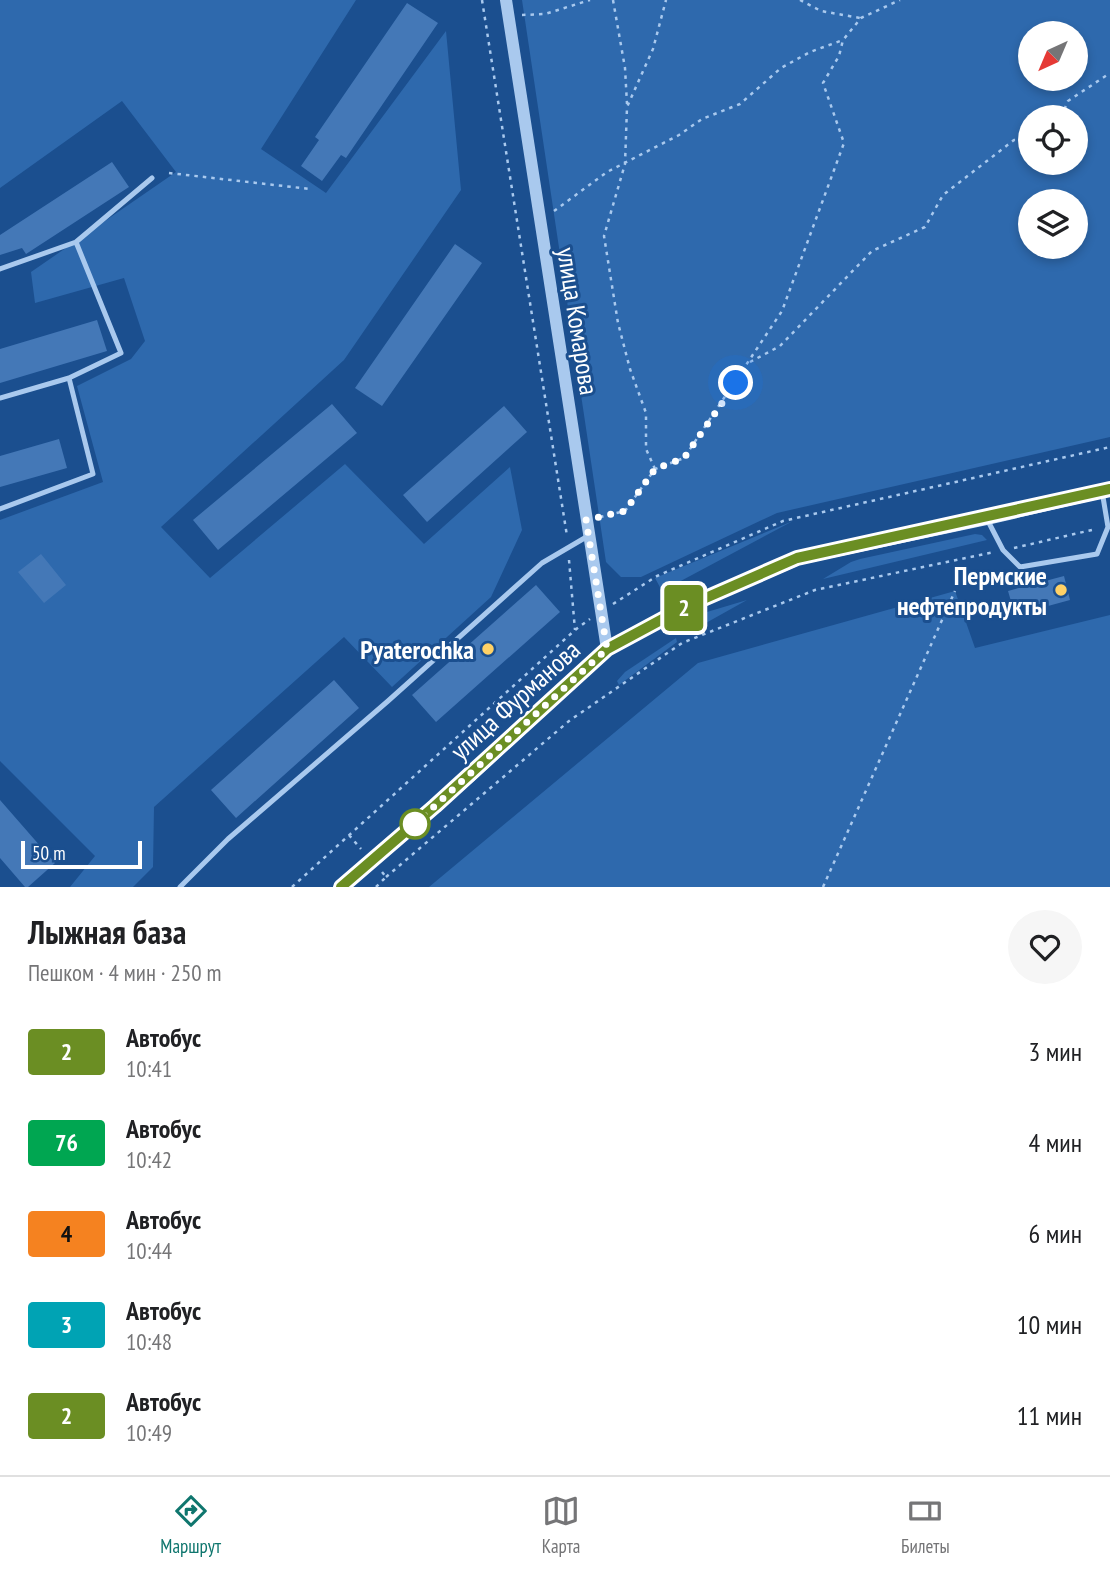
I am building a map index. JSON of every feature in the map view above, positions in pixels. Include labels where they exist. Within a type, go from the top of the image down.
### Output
[{"type":"main road","name":"улица Фурманова","points":[[341,887],[607,649],[685,607],[797,558],[1106,490]]},
{"type":"street","name":"улица Комарова","points":[[506,0],[607,649]]},
{"type":"lane","points":[[0,269],[76,242],[152,178]]},
{"type":"lane","points":[[0,398],[69,378],[121,353],[76,242]]},
{"type":"lane","points":[[0,509],[93,474],[69,378]]},
{"type":"lane","points":[[987,518],[1003,550],[1020,567],[1097,554],[1108,527],[1106,490]]},
{"type":"lane","points":[[180,887],[228,839],[542,563],[589,536]]},
{"type":"path","points":[[482,0],[568,548],[575,630]]},
{"type":"path","points":[[508,15],[545,14],[590,0]]},
{"type":"path","points":[[613,0],[625,68],[625,164],[604,236],[618,323],[630,369],[646,413],[646,449],[655,469]]},
{"type":"path","points":[[627,107],[653,50],[666,0]]},
{"type":"path","points":[[800,0],[821,11],[861,19]]},
{"type":"path","points":[[586,520],[625,511],[655,469],[684,458],[782,311],[844,143],[823,83],[839,57],[843,40],[861,19],[900,0]]},
{"type":"path","points":[[540,221],[607,172],[679,135],[702,119],[740,104],[781,68],[810,52],[843,40]]},
{"type":"path","points":[[1066,105],[1068,101],[1110,73]]},
{"type":"path","points":[[748,363],[780,346],[872,251],[925,227],[943,195],[1014,140],[1018,140]]},
{"type":"path","points":[[169,173],[310,189]]},
{"type":"path","points":[[292,887],[575,630],[657,576],[782,521],[1110,447]]},
{"type":"path","points":[[386,877],[569,721],[682,643],[815,590],[1108,527]]},
{"type":"path","points":[[822,887],[955,591]]},
{"type":"shaded area","points":[[0,0],[356,0],[261,149],[326,193],[446,31],[461,190],[344,360],[161,527],[210,578],[345,464],[424,544],[510,467],[522,530],[491,597],[392,687],[344,637],[154,807],[153,867],[133,887],[70,887],[95,856],[0,761],[0,520],[103,482],[77,386],[131,359],[145,341],[124,278],[35,303],[31,272],[176,172],[122,101],[0,188]]},
{"type":"shaded area","points":[[522,0],[1110,0],[1110,437],[777,513],[641,577],[621,577],[606,562]]},
{"type":"shaded area","points":[[793,521],[662,591],[655,578]]},
{"type":"shaded area","points":[[975,534],[982,535],[987,540],[823,579],[860,559]]},
{"type":"shaded area","points":[[955,591],[975,648],[1110,615],[1110,887],[429,887],[698,663]]},
{"type":"shaded area","points":[[747,600],[688,633],[680,630],[707,612]]},
{"type":"shaded area","points":[[676,638],[677,642],[619,685],[617,681],[625,672]]},
{"type":"building","points":[[407,3],[438,23],[346,158],[341,155],[322,181],[301,166],[319,140],[315,137]]},
{"type":"building","points":[[112,162],[129,187],[26,254],[22,248],[0,255],[0,235]]},
{"type":"building","points":[[455,244],[482,263],[382,406],[355,388]]},
{"type":"building","points":[[97,320],[107,351],[0,383],[0,349]]},
{"type":"building","points":[[332,404],[357,433],[218,550],[193,520]]},
{"type":"building","points":[[504,406],[527,432],[427,522],[403,495]]},
{"type":"building","points":[[59,439],[67,468],[0,487],[0,456]]},
{"type":"building","points":[[41,554],[66,585],[44,603],[18,572]]},
{"type":"building","points":[[1064,576],[1070,600],[1015,615],[1008,591]]},
{"type":"building","points":[[536,585],[560,612],[436,722],[412,695]]},
{"type":"building","points":[[334,680],[359,708],[236,818],[211,790]]},
{"type":"building","points":[[0,800],[55,863],[28,887],[25,887],[0,858]]},
{"type":"bus line","name":"2","points":[[341,887],[435,806],[607,649],[685,607],[797,558],[1110,489]]},
{"type":"place","name":"Пермские нефтепродукты","points":[[1061,590]]},
{"type":"place","name":"Pyaterochka","points":[[488,649]]},
{"type":"route","points":[[415,824],[607,649],[586,520],[625,511],[655,469],[684,458],[736,383]]}]
